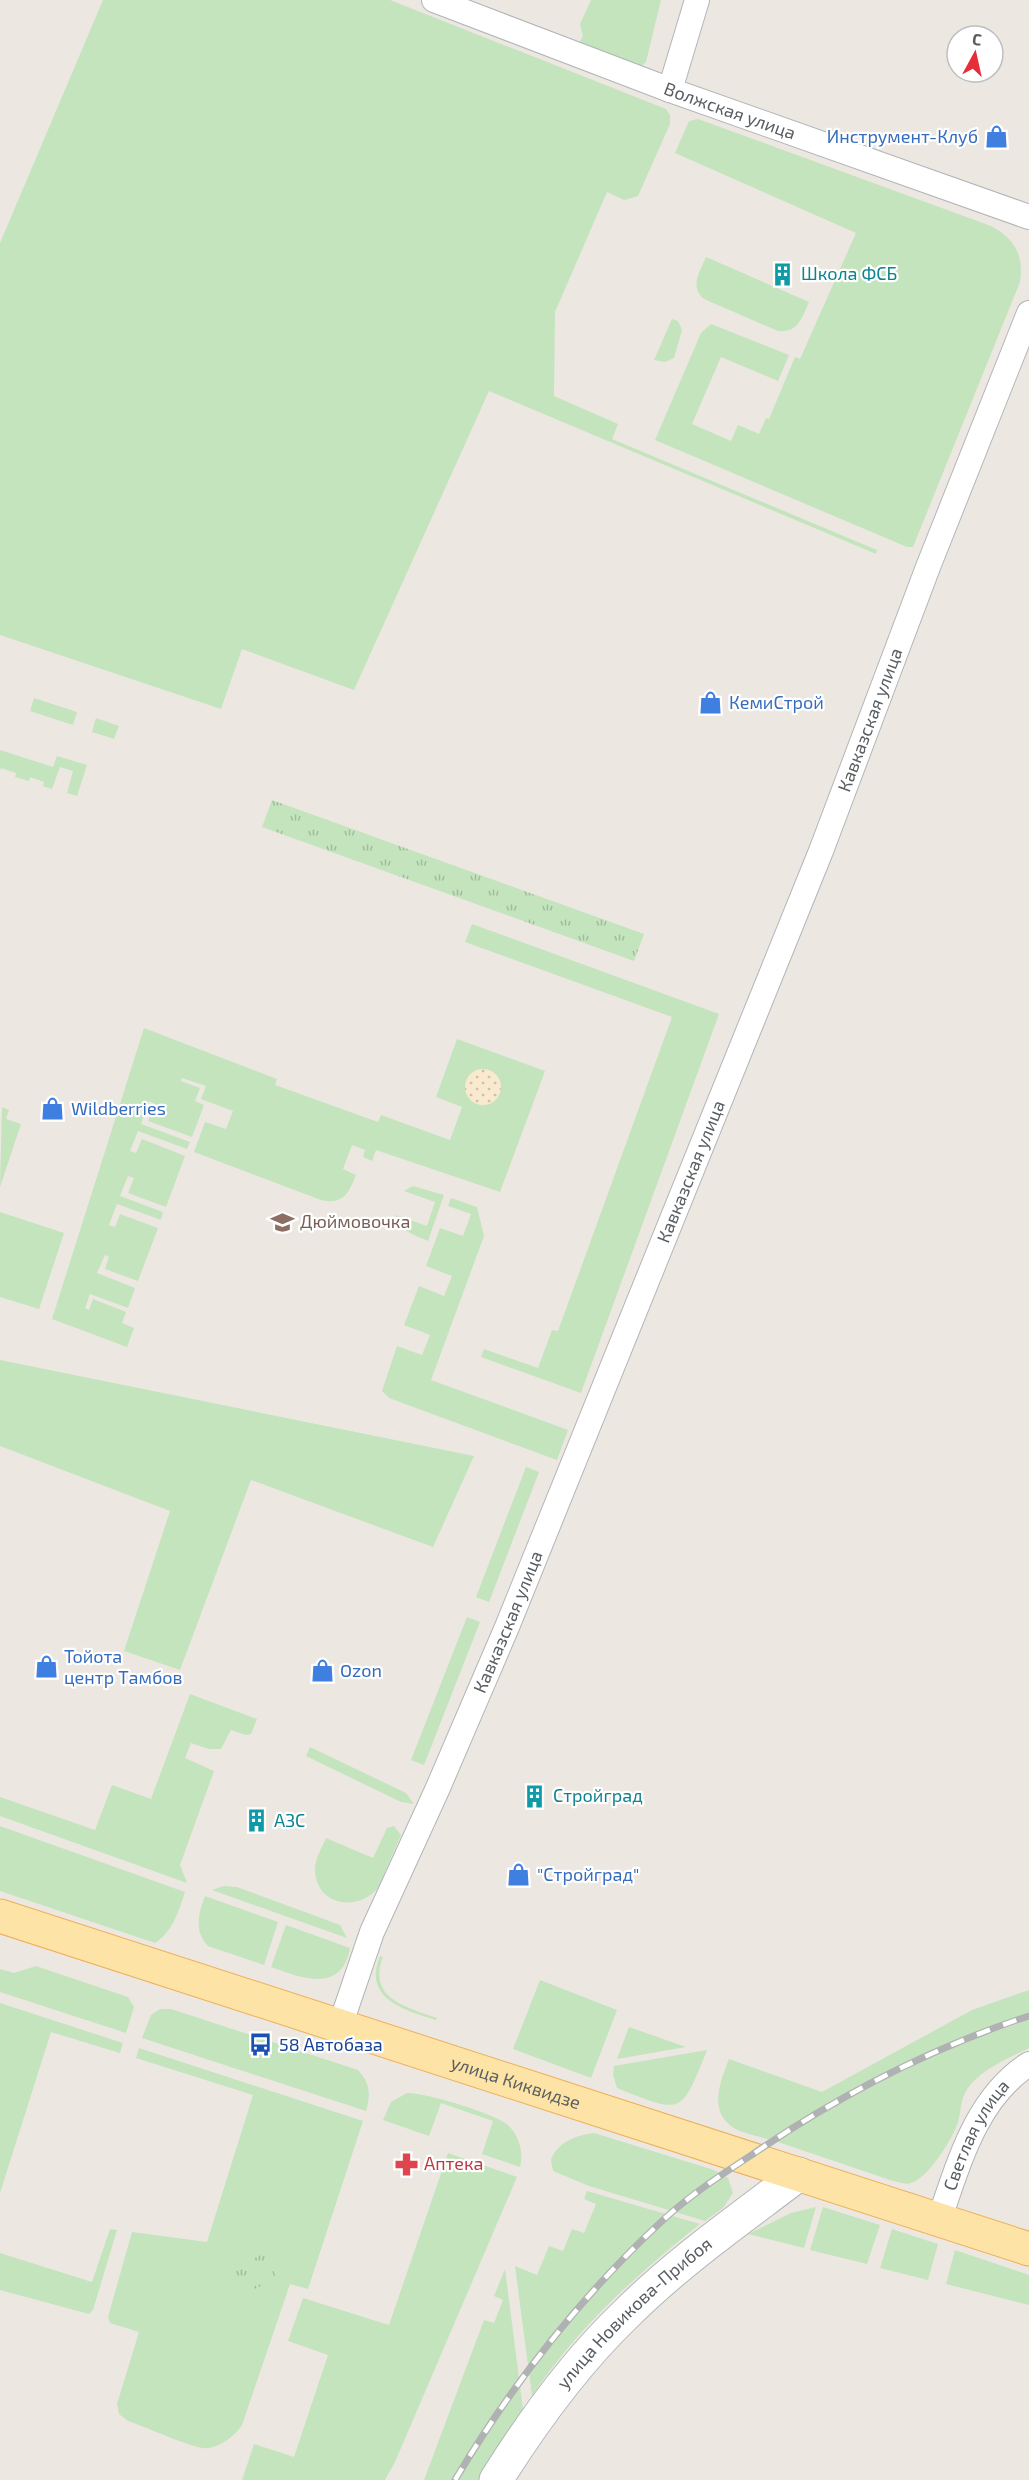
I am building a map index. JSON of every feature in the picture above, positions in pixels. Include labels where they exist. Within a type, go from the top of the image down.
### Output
[{"type":"main road","name":"улица Киквидзе","points":[[0,1917],[1029,2249]]},
{"type":"street","name":"Волжская улица","points":[[434,0],[670,90],[1029,217]]},
{"type":"street","points":[[670,90],[697,0]]},
{"type":"street","name":"Кавказская улица","points":[[340,2026],[372,1932],[437,1790],[507,1627],[821,851],[928,567],[1029,313]]},
{"type":"street","name":"Светлая улица","points":[[939,2220],[961,2156],[978,2121],[1006,2082],[1029,2064]]},
{"type":"street","name":"улица Новикова-Прибоя","points":[[497,2480],[531,2426],[624,2315],[671,2273],[799,2174]]},
{"type":"green space","points":[[103,0],[390,0],[666,109],[670,115],[670,124],[638,196],[624,200],[607,192],[555,312],[554,396],[618,424],[612,439],[877,550],[876,554],[489,391],[354,690],[242,649],[221,709],[0,635],[0,243]]},
{"type":"green space","points":[[591,0],[661,0],[646,62],[639,68],[575,51],[583,36],[580,24]]},
{"type":"green space","points":[[698,119],[991,226],[1006,236],[1016,249],[1021,264],[1020,282],[913,547],[907,547],[655,440],[701,333],[711,324],[789,355],[778,381],[721,357],[692,424],[731,441],[738,425],[759,434],[766,418],[769,419],[795,357],[800,359],[856,233],[675,153],[689,121]]},
{"type":"green space","points":[[706,257],[809,302],[804,314],[795,327],[778,331],[704,299],[696,284]]},
{"type":"green space","points":[[672,319],[678,321],[682,330],[674,358],[665,362],[654,360]]},
{"type":"green space","points":[[34,698],[77,712],[73,725],[30,711]]},
{"type":"green space","points":[[96,718],[119,726],[114,739],[92,732]]},
{"type":"green space","points":[[0,750],[53,767],[57,756],[87,765],[77,796],[67,793],[73,771],[60,767],[52,789],[43,786],[44,782],[30,777],[29,781],[15,777],[16,773],[1,768],[0,770]]},
{"type":"green space","points":[[272,800],[644,934],[634,961],[262,827]]},
{"type":"green space","points":[[472,924],[719,1014],[581,1393],[481,1357],[484,1349],[538,1368],[552,1330],[558,1331],[672,1017],[465,942]]},
{"type":"green space","points":[[144,1028],[277,1079],[275,1085],[378,1122],[381,1115],[450,1140],[462,1107],[436,1097],[457,1039],[545,1071],[500,1192],[376,1150],[372,1161],[363,1157],[365,1150],[352,1145],[343,1169],[356,1175],[348,1192],[335,1201],[321,1200],[194,1152],[205,1122],[226,1129],[233,1111],[201,1099],[206,1086],[182,1078],[181,1081],[200,1088],[195,1101],[204,1105],[192,1137],[148,1121],[155,1104],[149,1101],[141,1124],[190,1142],[187,1149],[138,1131],[130,1151],[136,1153],[142,1139],[185,1156],[166,1207],[128,1193],[134,1178],[128,1176],[120,1196],[163,1212],[161,1220],[117,1204],[109,1225],[115,1227],[120,1214],[158,1228],[138,1281],[105,1269],[109,1257],[105,1255],[97,1273],[135,1288],[128,1308],[90,1294],[85,1308],[89,1310],[93,1299],[126,1312],[122,1323],[134,1328],[127,1347],[52,1319]],"holes":[[[483,1069],[483,1105],[471,1101],[468,1077],[475,1071]]]},
{"type":"green space","points":[[2,1107],[9,1110],[6,1119],[21,1124],[0,1187]]},
{"type":"green space","points":[[413,1186],[444,1195],[428,1241],[405,1229],[396,1215],[427,1226],[435,1202],[404,1191]]},
{"type":"green space","points":[[451,1198],[477,1207],[484,1236],[431,1380],[568,1430],[557,1460],[389,1398],[382,1391],[397,1346],[422,1355],[430,1335],[404,1325],[419,1286],[444,1296],[452,1276],[426,1266],[440,1228],[463,1236],[471,1214],[448,1206]]},
{"type":"green space","points":[[0,1212],[64,1233],[39,1309],[0,1297]]},
{"type":"green space","points":[[0,1360],[474,1456],[433,1547],[251,1480],[180,1670],[124,1651],[170,1511],[0,1446]]},
{"type":"green space","points":[[526,1467],[539,1472],[489,1602],[476,1597]]},
{"type":"green space","points":[[467,1617],[480,1622],[424,1765],[411,1760]]},
{"type":"green space","points":[[190,1694],[257,1719],[251,1734],[246,1735],[231,1730],[221,1749],[209,1749],[191,1743],[185,1758],[214,1771],[180,1865],[187,1883],[0,1816],[0,1797],[95,1830],[112,1785],[151,1799]]},
{"type":"green space","points":[[310,1747],[406,1793],[414,1804],[401,1802],[306,1756]]},
{"type":"green space","points":[[0,1826],[185,1892],[174,1921],[155,1943],[0,1891]]},
{"type":"green space","points":[[394,1826],[401,1835],[378,1888],[359,1901],[349,1902],[329,1897],[322,1891],[317,1881],[315,1865],[326,1838],[373,1858],[387,1828]]},
{"type":"green space","points":[[224,1886],[237,1887],[340,1925],[347,1938],[212,1890]]},
{"type":"green space","points":[[205,1896],[278,1922],[264,1965],[208,1946],[199,1928]]},
{"type":"green space","points":[[286,1925],[350,1948],[346,1962],[338,1972],[319,1979],[295,1975],[271,1967]]},
{"type":"green space","points":[[380,1956],[383,1957],[379,1971],[380,1983],[385,1992],[403,2005],[437,2018],[436,2020],[400,2007],[382,1993],[377,1983],[376,1971]]},
{"type":"green space","points":[[36,1966],[128,1997],[134,2007],[126,2033],[0,1992],[0,1969],[14,1973]]},
{"type":"green space","points":[[540,1980],[617,2010],[591,2078],[513,2049]]},
{"type":"green space","points":[[1029,1990],[1029,2013],[961,2038],[895,2068],[831,2102],[770,2140],[734,2128],[721,2113],[718,2095],[729,2059],[822,2092],[972,2010]]},
{"type":"green space","points":[[0,2003],[123,2043],[120,2053],[51,2032],[0,2193]]},
{"type":"green space","points":[[160,2009],[171,2009],[358,2070],[368,2089],[369,2099],[366,2111],[142,2038],[151,2015]]},
{"type":"green space","points":[[1029,2020],[1029,2048],[993,2066],[970,2085],[963,2097],[957,2125],[950,2140],[931,2167],[918,2180],[904,2184],[893,2181],[775,2141],[835,2104],[898,2072],[930,2057]]},
{"type":"green space","points":[[629,2027],[686,2047],[617,2059]]},
{"type":"green space","points":[[139,2048],[363,2121],[308,2289],[290,2284],[242,2425],[235,2434],[214,2447],[196,2447],[128,2421],[119,2414],[117,2404],[139,2332],[110,2323],[108,2317],[132,2232],[207,2242],[253,2095],[136,2058]]},
{"type":"green space","points":[[707,2050],[691,2087],[677,2104],[667,2105],[655,2102],[617,2088],[613,2075],[614,2066]]},
{"type":"green space","points":[[407,2093],[459,2104],[501,2120],[508,2125],[520,2144],[520,2167],[482,2154],[493,2121],[441,2103],[429,2136],[383,2120],[391,2102]]},
{"type":"green space","points":[[594,2133],[714,2170],[728,2178],[733,2193],[723,2208],[705,2221],[589,2186],[553,2171],[551,2160],[558,2148],[568,2140]]},
{"type":"green space","points":[[448,2153],[517,2177],[395,2462],[385,2480],[242,2480],[254,2444],[294,2457],[328,2355],[288,2341],[303,2298],[389,2325]]},
{"type":"green space","points":[[587,2191],[700,2224],[609,2303],[568,2347],[532,2396],[515,2266],[537,2275],[549,2246],[563,2251],[572,2229],[584,2233],[596,2204],[584,2199]]},
{"type":"green space","points":[[816,2207],[804,2248],[748,2234],[791,2213]]},
{"type":"green space","points":[[823,2207],[880,2225],[867,2264],[810,2250]]},
{"type":"green space","points":[[110,2229],[117,2230],[93,2310],[89,2314],[0,2290],[0,2253],[92,2282]]},
{"type":"green space","points":[[892,2229],[938,2244],[928,2280],[880,2268]]},
{"type":"green space","points":[[955,2250],[1029,2275],[1029,2305],[946,2284]]},
{"type":"green space","points":[[265,2253],[277,2279],[243,2294],[231,2269]]},
{"type":"green space","points":[[505,2269],[523,2409],[478,2480],[424,2480],[484,2320],[494,2323],[503,2300],[494,2296]]},
{"type":"sand","points":[[483,1069],[496,1074],[501,1087],[496,1100],[483,1105],[470,1100],[465,1087],[470,1074]]},
{"type":"railway","points":[[455,2480],[500,2410],[549,2343],[603,2280],[662,2221],[684,2203],[785,2133],[852,2093],[921,2058],[1029,2016]]},
{"type":"place","name":"Инструмент-Клуб","points":[[996,137]]},
{"type":"place","name":"Школа ФСБ","points":[[783,274]]},
{"type":"place","name":"КемиСтрой","points":[[711,703]]},
{"type":"place","name":"Wildberries","points":[[53,1109]]},
{"type":"place","name":"Дюймовочка","points":[[282,1222]]},
{"type":"place","name":"Тойота центр Тамбов","points":[[46,1667]]},
{"type":"place","name":"Ozon","points":[[322,1671]]},
{"type":"place","name":"Стройград","points":[[535,1796]]},
{"type":"place","name":"АЗС","points":[[256,1821]]},
{"type":"place","name":"\"Стройград\"","points":[[519,1875]]},
{"type":"place","name":"58 Автобаза","points":[[261,2045]]},
{"type":"place","name":"Аптека","points":[[406,2164]]}]
